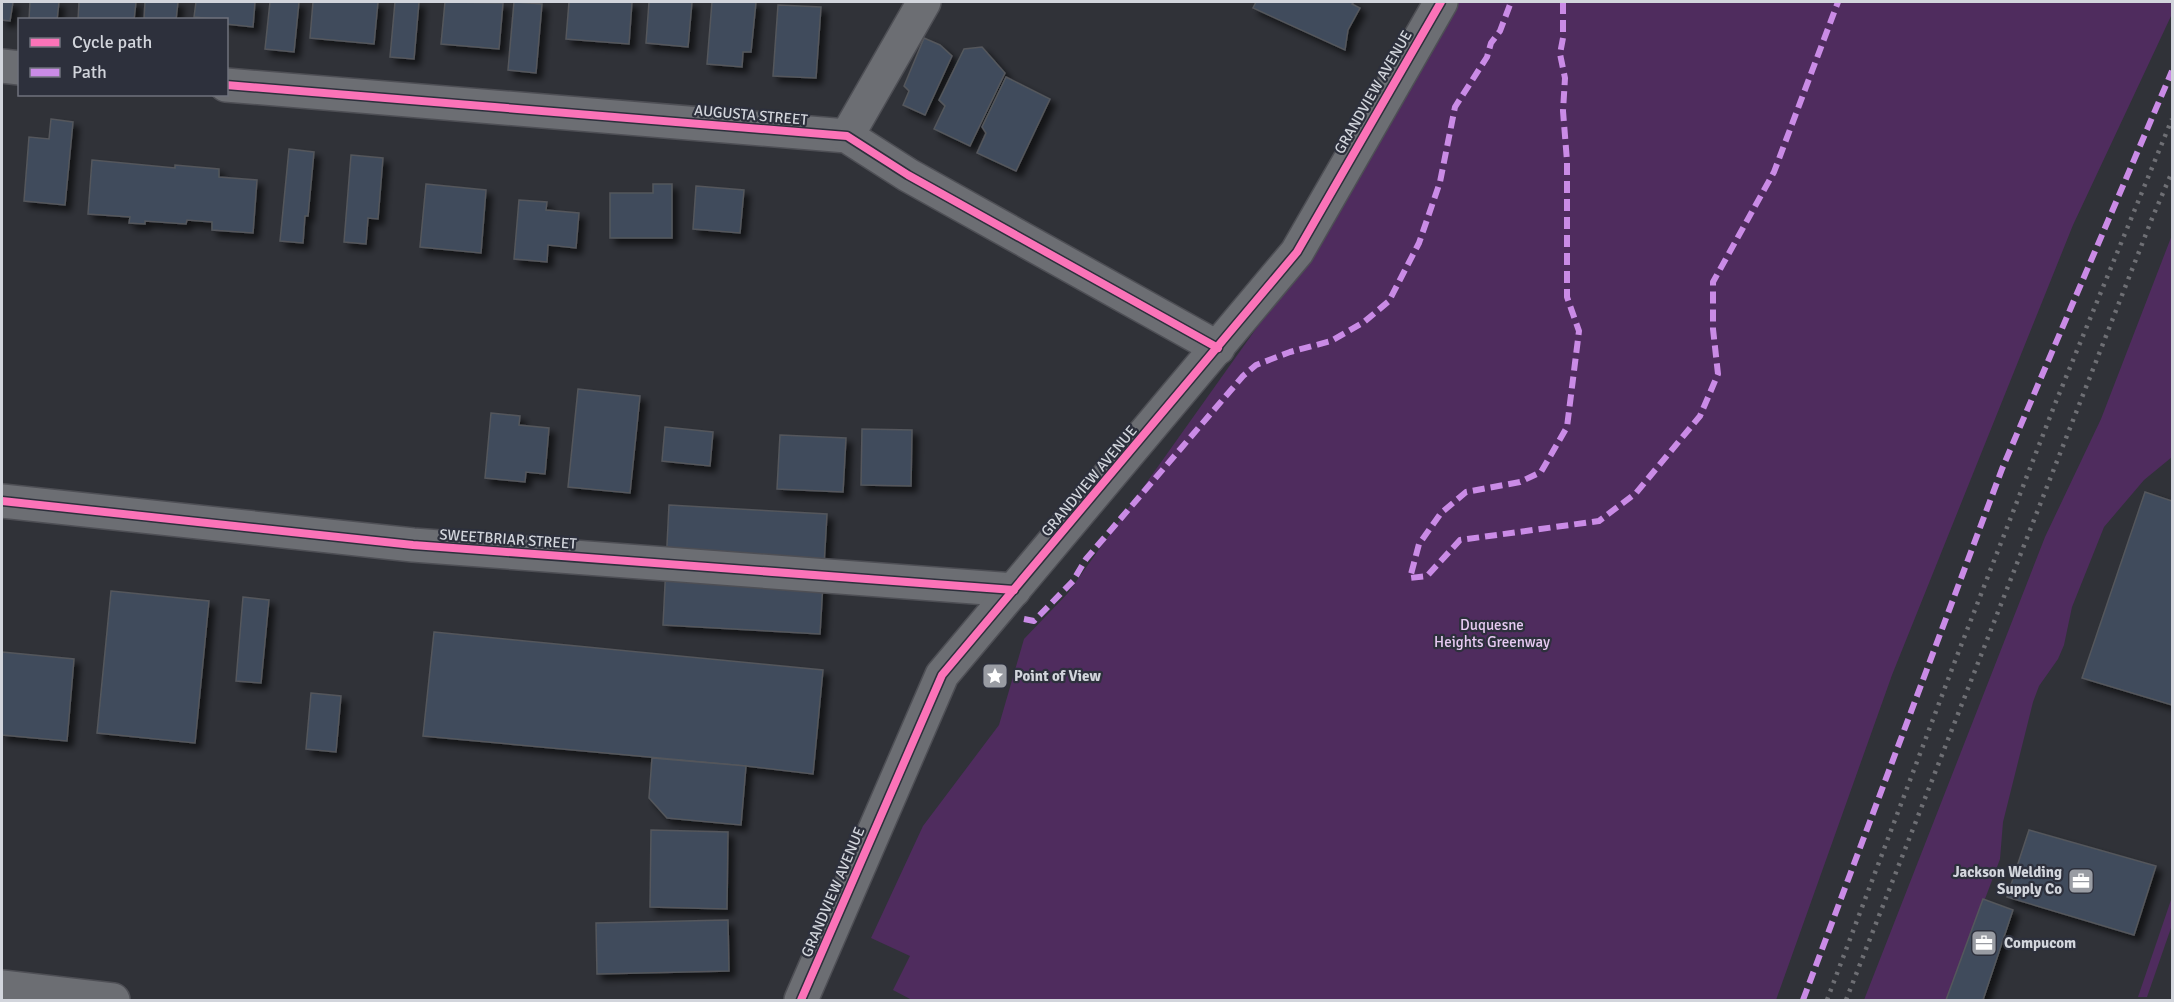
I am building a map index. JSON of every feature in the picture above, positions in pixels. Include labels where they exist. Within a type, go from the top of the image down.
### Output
[{"type":"street","points":[[847,136],[924,2]]},
{"type":"street","name":"GRANDVIEW AVENUE","points":[[801,1000],[942,675],[1297,252],[1441,2]]},
{"type":"street","points":[[2,66],[18,68]]},
{"type":"street","name":"AUGUSTA STREET","points":[[228,85],[847,136],[908,175],[1218,348]]},
{"type":"street","name":"SWEETBRIAR STREET","points":[[2,501],[413,545],[1014,590]]},
{"type":"street","points":[[2,987],[106,1000]]},
{"type":"green space","name":"Duquesne Heights Greenway","points":[[1455,2],[2172,2],[2172,14],[2073,225],[1892,675],[1776,1000],[912,1000],[893,990],[910,956],[871,938],[923,826],[999,725],[1024,639],[1068,593],[1329,226]]},
{"type":"green space","points":[[2172,235],[2172,457],[2144,480],[2104,527],[2072,607],[2064,645],[2058,659],[2039,686],[2033,702],[2003,822],[2000,859],[1947,1000],[1864,1000],[2045,537],[2101,419]]},
{"type":"green space","points":[[2172,897],[2172,925],[2147,997],[2138,997]]},
{"type":"building","points":[[2,2],[13,2],[10,21],[2,20]]},
{"type":"building","points":[[30,2],[59,2],[57,18],[29,18]]},
{"type":"building","points":[[79,2],[136,2],[134,18],[78,18]]},
{"type":"building","points":[[145,2],[178,2],[176,18],[144,18]]},
{"type":"building","points":[[196,2],[255,2],[253,27],[228,24],[228,18],[194,17]]},
{"type":"building","points":[[270,2],[299,2],[294,52],[265,49]]},
{"type":"building","points":[[313,2],[378,2],[374,44],[310,38]]},
{"type":"building","points":[[395,2],[419,2],[414,59],[390,57]]},
{"type":"building","points":[[445,2],[503,3],[499,49],[441,44]]},
{"type":"building","points":[[514,2],[542,4],[536,73],[508,70]]},
{"type":"building","points":[[569,2],[632,2],[629,44],[566,39]]},
{"type":"building","points":[[649,2],[692,2],[688,47],[646,43]]},
{"type":"building","points":[[712,2],[756,2],[751,52],[743,52],[742,67],[707,64]]},
{"type":"building","points":[[1256,2],[1354,2],[1352,4],[1360,8],[1348,30],[1345,50],[1253,8]]},
{"type":"building","points":[[778,5],[821,7],[816,78],[773,76]]},
{"type":"building","points":[[924,38],[940,45],[952,56],[925,115],[903,105],[909,91],[904,86]]},
{"type":"building","points":[[982,47],[1005,73],[970,146],[934,129],[945,106],[939,100],[964,49]]},
{"type":"building","points":[[1006,77],[1050,99],[1016,171],[977,153],[986,133],[982,127]]},
{"type":"building","points":[[51,119],[73,122],[65,205],[24,201],[29,137],[49,139]]},
{"type":"building","points":[[289,149],[314,152],[303,243],[280,241]]},
{"type":"building","points":[[351,155],[383,158],[378,219],[368,218],[366,244],[344,242]]},
{"type":"building","points":[[92,160],[175,168],[175,165],[219,169],[219,177],[257,180],[253,233],[212,230],[212,222],[187,220],[186,224],[145,221],[145,224],[129,223],[130,217],[88,214]]},
{"type":"building","points":[[426,184],[486,190],[481,253],[420,247]]},
{"type":"building","points":[[653,184],[672,184],[672,238],[610,238],[610,193],[653,193]]},
{"type":"building","points":[[696,186],[744,190],[740,233],[693,229]]},
{"type":"building","points":[[519,200],[547,202],[546,210],[579,213],[576,248],[548,245],[547,262],[514,259]]},
{"type":"building","points":[[578,389],[640,396],[630,493],[568,487]]},
{"type":"building","points":[[491,413],[520,416],[519,425],[549,428],[545,474],[526,472],[525,482],[485,478]]},
{"type":"building","points":[[665,427],[713,432],[710,466],[662,461]]},
{"type":"building","points":[[862,429],[912,430],[911,486],[861,485]]},
{"type":"building","points":[[780,435],[846,438],[843,492],[777,489]]},
{"type":"building","points":[[2145,492],[2172,501],[2172,705],[2082,678]]},
{"type":"building","points":[[669,505],[827,514],[820,634],[663,625]]},
{"type":"building","points":[[111,591],[209,601],[195,743],[97,733]]},
{"type":"building","points":[[243,597],[269,600],[261,683],[236,681]]},
{"type":"building","points":[[434,632],[823,670],[813,774],[423,736]]},
{"type":"building","points":[[2,652],[74,659],[67,741],[2,735]]},
{"type":"building","points":[[311,693],[341,696],[336,752],[306,749]]},
{"type":"building","points":[[652,758],[746,766],[741,825],[667,818],[649,798]]},
{"type":"building","points":[[651,830],[728,832],[727,909],[650,907]]},
{"type":"building","name":"Jackson Welding Supply Co","points":[[2029,830],[2156,866],[2134,935],[2007,897]]},
{"type":"building","name":"Compucom","points":[[1983,899],[2013,910],[1983,1000],[1946,1000]]},
{"type":"building","points":[[728,920],[729,971],[597,974],[596,923]]},
{"type":"railway","points":[[1827,1000],[2055,404],[2172,119]]},
{"type":"railway","points":[[1846,1000],[2172,172]]},
{"type":"marked path","points":[[1024,619],[1034,621],[1073,581],[1086,559],[1243,376],[1256,365],[1290,352],[1331,341],[1364,322],[1389,301],[1419,243],[1440,182],[1455,107],[1487,57],[1491,43],[1500,31],[1511,2]]},
{"type":"marked path","points":[[1563,2],[1563,38],[1560,54],[1565,78],[1563,111],[1567,161],[1567,297],[1579,331],[1567,427],[1541,472],[1520,482],[1466,492],[1441,513],[1419,544],[1410,578],[1427,576],[1460,540],[1599,521],[1636,493],[1700,416],[1718,374],[1713,329],[1713,282],[1774,172],[1838,2]]},
{"type":"marked path","points":[[1803,1000],[2002,469],[2172,71]]},
{"type":"cycle path","points":[[801,1000],[942,675],[1297,252],[1441,2]]},
{"type":"cycle path","points":[[228,85],[847,136],[908,175],[1218,348]]},
{"type":"cycle path","points":[[2,501],[413,545],[1014,590]]},
{"type":"place","name":"Point of View","points":[[995,676]]},
{"type":"place","name":"Jackson Welding Supply Co","points":[[2081,881]]},
{"type":"place","name":"Compucom","points":[[1984,943]]}]
